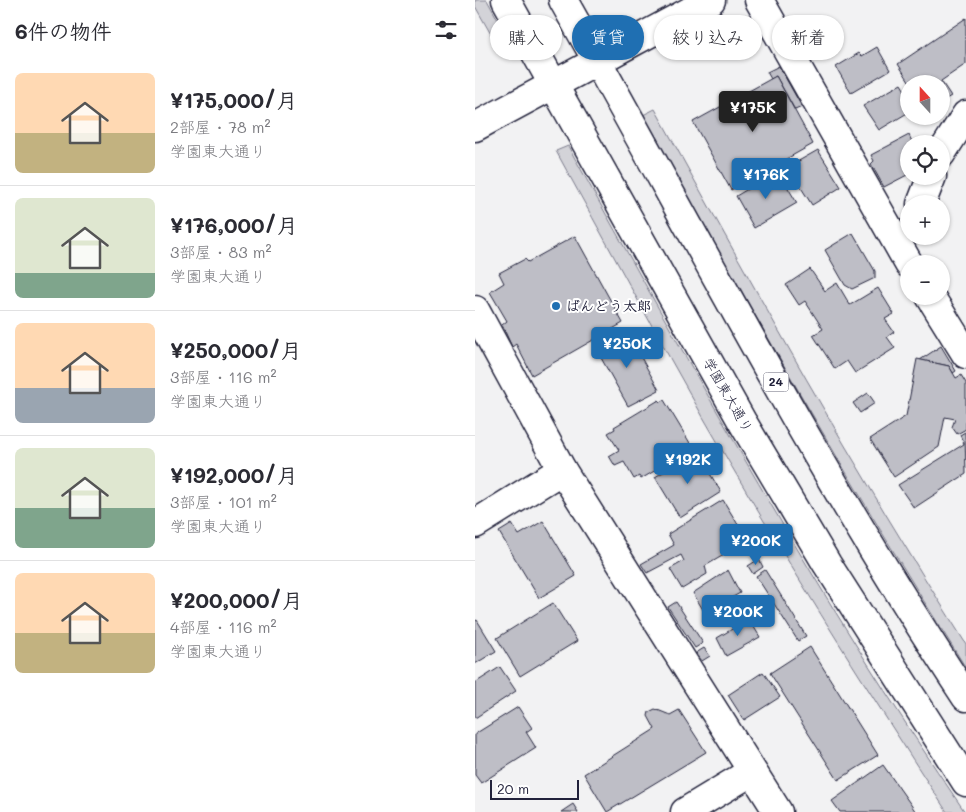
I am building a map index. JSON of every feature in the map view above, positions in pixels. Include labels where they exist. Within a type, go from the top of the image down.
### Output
[{"type":"main road","name":"学園東大通り","points":[[506,0],[743,423],[827,564],[966,782]]},
{"type":"main road","name":"24","points":[[563,0],[811,444],[869,543],[966,697]]},
{"type":"main road","points":[[475,128],[711,0]]},
{"type":"main road","points":[[759,0],[900,230]]},
{"type":"main road","points":[[950,140],[966,115]]},
{"type":"main road","points":[[938,305],[956,324],[966,354]]},
{"type":"main road","points":[[475,310],[562,470],[778,812]]},
{"type":"main road","points":[[475,524],[562,470]]},
{"type":"main road","points":[[685,812],[751,772]]},
{"type":"shaded area","points":[[475,0],[487,0],[495,15],[490,15],[490,33],[475,6]]},
{"type":"shaded area","points":[[655,109],[845,446],[966,644],[966,668],[841,463],[643,115]]},
{"type":"shaded area","points":[[568,146],[710,400],[808,567],[911,731],[965,812],[947,812],[761,516],[684,384],[556,151]]},
{"type":"building","points":[[966,18],[966,64],[950,75],[905,75],[898,64]]},
{"type":"building","points":[[877,47],[890,70],[851,93],[836,67],[859,53],[862,56]]},
{"type":"building","points":[[779,66],[802,107],[795,110],[776,76],[771,79],[767,72]]},
{"type":"building","points":[[776,76],[813,144],[731,190],[693,122]]},
{"type":"building","points":[[900,85],[900,117],[879,130],[863,106]]},
{"type":"building","points":[[900,140],[900,179],[884,187],[871,164],[874,161],[871,155]]},
{"type":"building","points":[[818,150],[841,187],[812,205],[788,167]]},
{"type":"building","points":[[778,171],[797,203],[754,228],[736,196]]},
{"type":"building","points":[[853,233],[875,271],[875,278],[852,289],[845,285],[825,250]]},
{"type":"building","name":"ばんどう太郎","points":[[575,236],[623,323],[532,375],[516,344],[512,347],[502,325],[507,321],[490,292],[504,283],[499,273],[525,259],[528,262]]},
{"type":"building","points":[[810,269],[825,291],[837,283],[850,305],[878,288],[894,314],[885,319],[894,332],[887,337],[895,348],[855,373],[847,361],[835,369],[813,335],[823,329],[805,301],[799,305],[786,285]]},
{"type":"building","points":[[627,332],[659,390],[628,406],[596,349]]},
{"type":"building","points":[[941,346],[956,371],[953,373],[949,366],[920,360]]},
{"type":"building","points":[[917,359],[949,366],[956,378],[961,375],[966,383],[966,429],[957,434],[952,427],[955,419],[945,417],[939,447],[894,477],[870,439],[906,416]]},
{"type":"building","points":[[868,393],[875,403],[860,413],[853,403]]},
{"type":"building","points":[[659,400],[661,402],[664,400],[693,448],[641,479],[639,476],[634,479],[624,462],[615,466],[609,456],[619,450],[608,433],[615,429],[614,427]]},
{"type":"building","points":[[965,432],[966,474],[914,508],[898,485],[964,444],[960,435]]},
{"type":"building","points":[[697,452],[721,492],[680,518],[655,477]]},
{"type":"building","points":[[723,500],[748,541],[705,566],[707,574],[682,589],[670,569],[684,561],[681,555],[647,573],[641,564],[674,545],[668,534]]},
{"type":"building","points":[[543,521],[576,576],[539,598],[499,532],[512,524],[519,535]]},
{"type":"building","points":[[759,559],[763,567],[753,574],[748,566]]},
{"type":"building","points":[[728,570],[740,593],[705,613],[693,593]]},
{"type":"building","points":[[765,570],[806,636],[798,641],[756,576]]},
{"type":"building","points":[[676,602],[703,643],[695,648],[668,607]]},
{"type":"building","points":[[553,603],[577,641],[520,676],[497,638]]},
{"type":"building","points":[[749,619],[760,637],[726,656],[717,638]]},
{"type":"building","points":[[477,620],[496,651],[475,664],[475,621]]},
{"type":"building","points":[[810,647],[878,755],[838,780],[770,673]]},
{"type":"building","points":[[704,648],[710,656],[702,661],[696,653]]},
{"type":"building","points":[[500,667],[516,691],[475,718],[475,683]]},
{"type":"building","points":[[763,672],[780,697],[744,720],[728,695]]},
{"type":"building","points":[[518,707],[532,728],[526,732],[536,748],[481,783],[475,775],[475,734]]},
{"type":"building","points":[[655,709],[670,715],[679,710],[706,752],[607,812],[584,774],[655,729],[648,716],[649,712]]},
{"type":"building","points":[[883,765],[916,812],[840,812],[832,801]]},
{"type":"building","points":[[573,804],[578,812],[561,812]]},
{"type":"place","name":"ばんどう太郎","points":[[556,306]]}]
